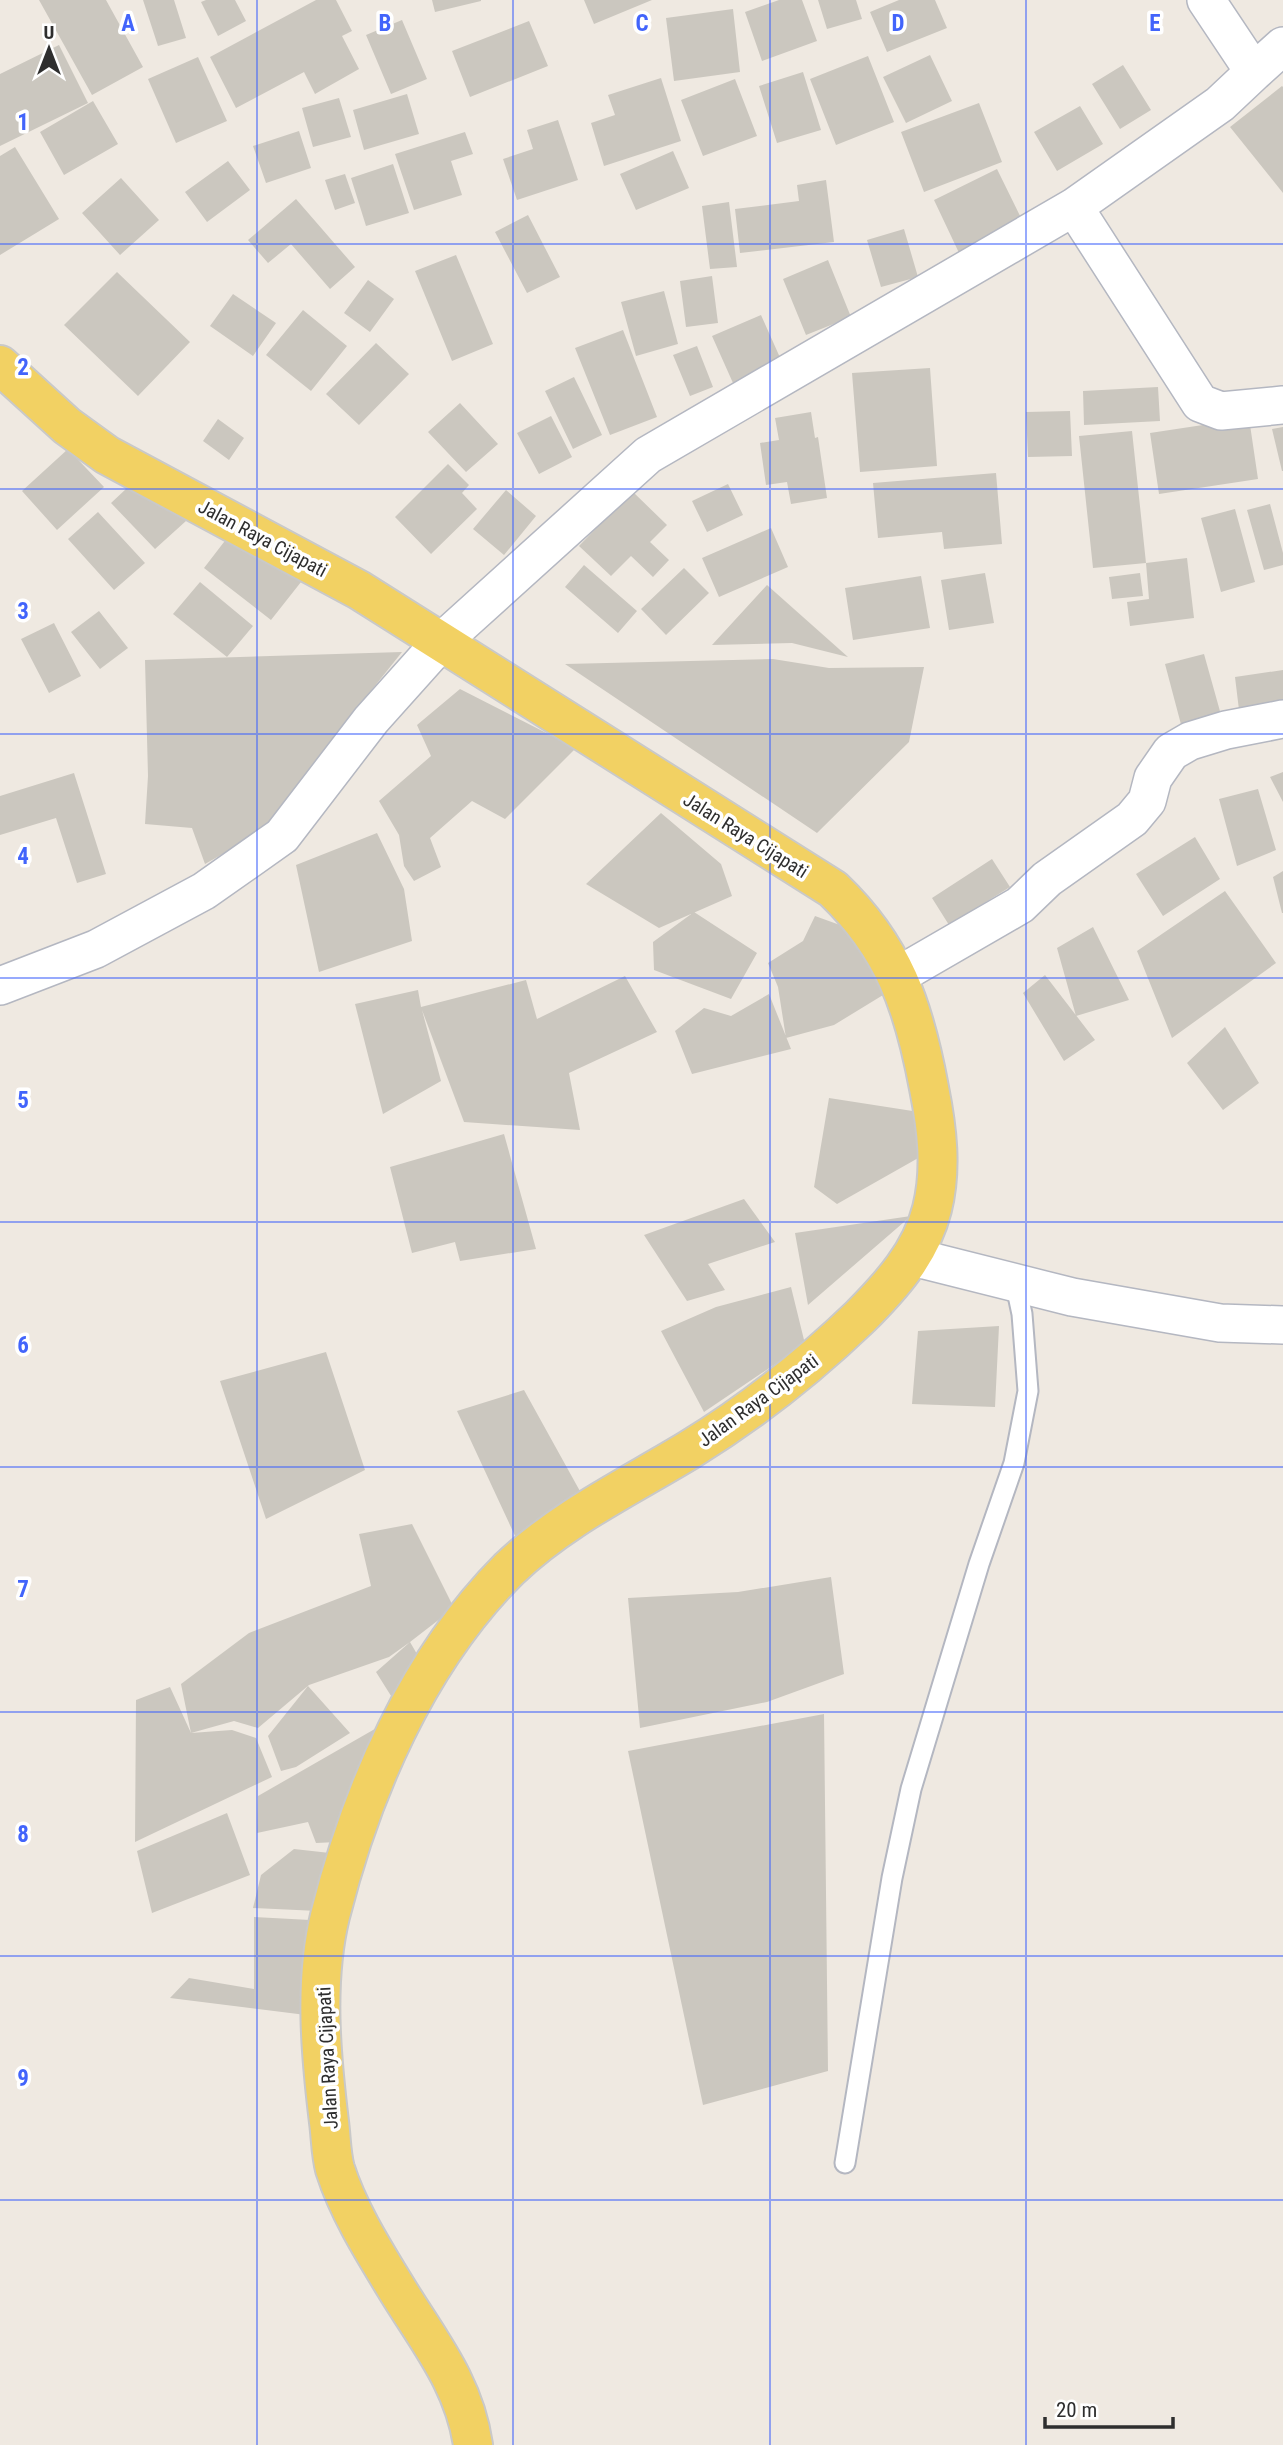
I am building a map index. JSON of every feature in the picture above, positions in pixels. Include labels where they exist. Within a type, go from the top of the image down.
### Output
[{"type":"main road","name":"Jalan Raya Cijapati","points":[[0,365],[67,426],[107,455],[359,590],[833,889],[880,941],[899,975],[924,1059],[937,1131],[937,1175],[932,1211],[913,1256],[887,1290],[806,1368],[695,1447],[572,1519],[512,1566],[461,1621],[417,1694],[376,1779],[349,1844],[328,1923],[320,2004],[325,2090],[335,2168],[364,2234],[462,2394],[473,2445]]},
{"type":"street","points":[[1206,0],[1254,72]]},
{"type":"street","points":[[0,986],[96,949],[204,891],[282,836],[371,720],[440,643],[648,455],[1074,207],[1220,104],[1283,46]]},
{"type":"street","points":[[1074,207],[1200,403],[1221,411],[1283,405]]},
{"type":"street","points":[[899,975],[1020,905],[1047,879],[1132,819],[1147,801],[1153,778],[1171,752],[1190,741],[1226,730],[1283,719]]},
{"type":"street","points":[[913,1256],[1015,1280],[1072,1297],[1220,1323],[1283,1325]]},
{"type":"lane","points":[[845,2163],[892,1878],[911,1788],[1014,1463],[1026,1403],[1026,1352],[1015,1280]]},
{"type":"building","points":[[39,0],[106,0],[143,67],[92,95]]},
{"type":"building","points":[[143,0],[174,0],[186,38],[158,46]]},
{"type":"building","points":[[235,0],[246,21],[218,36],[201,2]]},
{"type":"building","points":[[316,0],[336,0],[352,31],[342,36],[359,69],[315,94],[304,72],[236,108],[210,57]]},
{"type":"building","points":[[432,0],[481,0],[481,1],[435,12]]},
{"type":"building","points":[[584,0],[652,0],[594,24]]},
{"type":"building","points":[[779,0],[802,0],[817,41],[762,61],[745,12]]},
{"type":"building","points":[[818,0],[856,0],[862,19],[827,29]]},
{"type":"building","points":[[899,0],[935,0],[947,28],[887,52],[870,12]]},
{"type":"building","points":[[733,9],[740,72],[674,81],[666,18]]},
{"type":"building","points":[[402,20],[427,79],[391,94],[366,35]]},
{"type":"building","points":[[529,21],[548,66],[470,97],[452,51]]},
{"type":"building","points":[[59,45],[88,103],[0,146],[0,74]]},
{"type":"building","points":[[930,55],[952,101],[906,123],[883,77]]},
{"type":"building","points":[[868,56],[894,122],[836,145],[810,79]]},
{"type":"building","points":[[198,57],[227,121],[176,143],[148,79]]},
{"type":"building","points":[[1123,65],[1151,110],[1120,129],[1092,84]]},
{"type":"building","points":[[803,72],[821,130],[777,143],[759,86]]},
{"type":"building","points":[[661,78],[681,141],[604,166],[591,123],[615,115],[608,95]]},
{"type":"building","points":[[735,79],[757,136],[703,156],[681,100]]},
{"type":"building","points":[[1283,87],[1283,193],[1230,127]]},
{"type":"building","points":[[407,94],[419,134],[364,150],[353,110]]},
{"type":"building","points":[[339,98],[351,137],[313,147],[302,108]]},
{"type":"building","points":[[93,101],[118,144],[64,175],[40,132]]},
{"type":"building","points":[[979,103],[1002,162],[924,192],[901,132]]},
{"type":"building","points":[[1080,106],[1103,144],[1057,171],[1034,132]]},
{"type":"building","points":[[558,120],[578,180],[517,200],[503,159],[533,149],[527,130]]},
{"type":"building","points":[[299,131],[311,168],[266,183],[253,146]]},
{"type":"building","points":[[465,132],[473,154],[451,161],[462,195],[414,210],[395,154]]},
{"type":"building","points":[[15,147],[59,219],[0,255],[0,156]]},
{"type":"building","points":[[673,151],[689,188],[636,210],[620,174]]},
{"type":"building","points":[[228,161],[250,190],[207,222],[185,192]]},
{"type":"building","points":[[393,164],[409,213],[366,226],[351,178]]},
{"type":"building","points":[[997,169],[1024,224],[960,255],[934,200]]},
{"type":"building","points":[[345,174],[355,203],[335,210],[325,180]]},
{"type":"building","points":[[121,178],[159,220],[120,255],[82,213]]},
{"type":"building","points":[[826,180],[834,242],[740,253],[735,209],[799,201],[797,185]]},
{"type":"building","points":[[296,199],[355,267],[330,289],[291,244],[268,263],[248,240]]},
{"type":"building","points":[[729,202],[737,267],[710,269],[702,206]]},
{"type":"building","points":[[528,215],[560,277],[527,293],[495,232]]},
{"type":"building","points":[[904,229],[918,277],[881,287],[867,240]]},
{"type":"building","points":[[456,255],[493,344],[452,361],[415,271]]},
{"type":"building","points":[[828,260],[851,317],[806,335],[783,279]]},
{"type":"building","points":[[117,272],[190,342],[138,396],[64,325]]},
{"type":"building","points":[[712,276],[718,323],[686,327],[680,281]]},
{"type":"building","points":[[368,280],[394,299],[370,332],[344,313]]},
{"type":"building","points":[[664,291],[678,344],[636,356],[621,302]]},
{"type":"building","points":[[233,294],[276,323],[253,356],[210,326]]},
{"type":"building","points":[[303,310],[347,346],[311,391],[266,355]]},
{"type":"building","points":[[761,315],[782,362],[733,383],[712,336]]},
{"type":"building","points":[[623,330],[657,417],[610,435],[575,348]]},
{"type":"building","points":[[376,343],[409,374],[359,425],[326,394]]},
{"type":"building","points":[[697,346],[713,387],[690,396],[673,355]]},
{"type":"building","points":[[930,368],[937,466],[860,472],[852,373]]},
{"type":"building","points":[[574,377],[602,435],[573,449],[545,391]]},
{"type":"building","points":[[1158,387],[1160,421],[1084,425],[1083,391]]},
{"type":"building","points":[[460,403],[498,444],[466,472],[428,432]]},
{"type":"building","points":[[1070,411],[1072,456],[1028,457],[1026,412]]},
{"type":"building","points":[[811,412],[815,438],[818,437],[827,498],[791,504],[787,482],[766,485],[760,443],[779,440],[775,418]]},
{"type":"building","points":[[551,416],[572,457],[539,474],[517,433]]},
{"type":"building","points":[[1249,418],[1258,479],[1159,494],[1150,433]]},
{"type":"building","points":[[218,419],[244,438],[229,460],[203,441]]},
{"type":"building","points":[[1283,427],[1283,471],[1282,471],[1272,429]]},
{"type":"building","points":[[1132,431],[1146,563],[1093,568],[1079,436]]},
{"type":"building","points":[[68,449],[104,487],[57,530],[22,491]]},
{"type":"building","points":[[448,464],[469,485],[462,493],[477,509],[431,554],[395,517]]},
{"type":"building","points":[[996,473],[1002,544],[944,549],[942,532],[878,538],[873,483]]},
{"type":"building","points":[[142,474],[186,521],[155,549],[111,503]]},
{"type":"building","points":[[728,484],[743,515],[707,532],[692,501]]},
{"type":"building","points":[[506,490],[536,516],[504,555],[473,529]]},
{"type":"building","points":[[632,491],[667,525],[650,542],[669,560],[653,577],[631,556],[611,576],[579,546]]},
{"type":"building","points":[[1270,504],[1283,553],[1283,565],[1264,570],[1247,510]]},
{"type":"building","points":[[1235,509],[1255,582],[1221,592],[1201,518]]},
{"type":"building","points":[[98,512],[145,563],[114,590],[68,539]]},
{"type":"building","points":[[771,528],[788,567],[719,597],[702,558]]},
{"type":"building","points":[[234,529],[301,582],[271,620],[204,568]]},
{"type":"building","points":[[1187,558],[1194,618],[1130,626],[1127,602],[1149,599],[1146,563]]},
{"type":"building","points":[[584,565],[637,611],[618,633],[565,587]]},
{"type":"building","points":[[684,568],[709,593],[666,635],[641,609]]},
{"type":"building","points":[[985,573],[994,623],[949,630],[941,580]]},
{"type":"building","points":[[1140,573],[1143,596],[1112,599],[1109,577]]},
{"type":"building","points":[[921,576],[930,628],[853,640],[845,588]]},
{"type":"building","points":[[200,582],[253,626],[227,657],[173,614]]},
{"type":"building","points":[[767,585],[848,657],[792,643],[712,645]]},
{"type":"building","points":[[99,611],[128,648],[100,669],[71,632]]},
{"type":"building","points":[[54,623],[81,676],[49,693],[21,639]]},
{"type":"building","points":[[402,652],[315,761],[272,826],[205,864],[192,828],[145,824],[148,776],[145,660]]},
{"type":"building","points":[[1204,654],[1223,722],[1183,732],[1165,664]]},
{"type":"building","points":[[773,659],[829,668],[924,667],[909,742],[817,833],[565,664]]},
{"type":"building","points":[[1283,670],[1283,704],[1239,710],[1235,677]]},
{"type":"building","points":[[460,689],[576,748],[505,819],[472,801],[430,838],[441,867],[414,881],[404,866],[399,835],[379,801],[431,756],[417,725]]},
{"type":"building","points":[[1283,772],[1283,802],[1270,777]]},
{"type":"building","points":[[74,773],[106,874],[77,883],[56,818],[0,835],[0,796]]},
{"type":"building","points":[[1258,789],[1276,850],[1237,866],[1219,799]]},
{"type":"building","points":[[661,813],[721,864],[732,896],[659,928],[586,884]]},
{"type":"building","points":[[377,833],[404,889],[412,941],[319,972],[296,865]]},
{"type":"building","points":[[1195,837],[1220,879],[1163,916],[1136,874]]},
{"type":"building","points":[[992,859],[1010,887],[949,925],[932,898]]},
{"type":"building","points":[[1283,871],[1283,913],[1282,913],[1273,877]]},
{"type":"building","points":[[1225,891],[1276,963],[1172,1038],[1137,951]]},
{"type":"building","points":[[694,912],[757,953],[731,999],[654,970],[653,942]]},
{"type":"building","points":[[815,916],[851,929],[888,992],[834,1025],[786,1038],[778,987],[768,963],[803,941]]},
{"type":"building","points":[[1093,927],[1129,1000],[1076,1016],[1057,948]]},
{"type":"building","points":[[1045,975],[1095,1040],[1064,1061],[1023,993]]},
{"type":"building","points":[[625,976],[657,1032],[569,1073],[580,1130],[464,1122],[422,1010],[441,1081],[383,1114],[355,1004],[418,990],[421,1007],[526,980],[537,1019]]},
{"type":"building","points":[[769,994],[791,1049],[692,1074],[675,1031],[704,1008],[731,1016]]},
{"type":"building","points":[[1225,1027],[1259,1083],[1223,1110],[1187,1063]]},
{"type":"building","points":[[829,1098],[919,1112],[920,1157],[837,1204],[814,1187]]},
{"type":"building","points":[[504,1134],[536,1249],[460,1261],[455,1242],[412,1253],[390,1167]]},
{"type":"building","points":[[744,1199],[775,1242],[708,1264],[725,1290],[687,1301],[644,1235]]},
{"type":"building","points":[[911,1216],[808,1305],[795,1233]]},
{"type":"building","points":[[791,1287],[805,1344],[704,1412],[661,1331],[716,1307]]},
{"type":"building","points":[[999,1326],[995,1407],[912,1404],[918,1331]]},
{"type":"building","points":[[326,1352],[365,1470],[266,1519],[220,1381]]},
{"type":"building","points":[[524,1390],[581,1493],[516,1538],[457,1411]]},
{"type":"building","points":[[412,1524],[454,1608],[389,1657],[309,1685],[258,1728],[234,1721],[191,1733],[181,1684],[249,1633],[371,1586],[359,1534]]},
{"type":"building","points":[[831,1577],[844,1674],[767,1702],[640,1728],[628,1598],[738,1592]]},
{"type":"building","points":[[410,1642],[421,1661],[398,1707],[376,1672]]},
{"type":"building","points":[[308,1686],[350,1733],[296,1767],[281,1771],[268,1736]]},
{"type":"building","points":[[170,1687],[191,1733],[232,1730],[256,1738],[272,1777],[135,1842],[136,1700]]},
{"type":"building","points":[[824,1714],[828,2071],[703,2105],[628,1751]]},
{"type":"building","points":[[380,1726],[337,1842],[316,1843],[308,1822],[257,1833],[258,1796]]},
{"type":"building","points":[[227,1813],[250,1875],[152,1913],[137,1851]]},
{"type":"building","points":[[294,1849],[330,1853],[318,1911],[253,1908],[261,1875]]},
{"type":"building","points":[[254,1917],[310,1920],[306,2015],[170,1998],[189,1978],[254,1989]]}]
